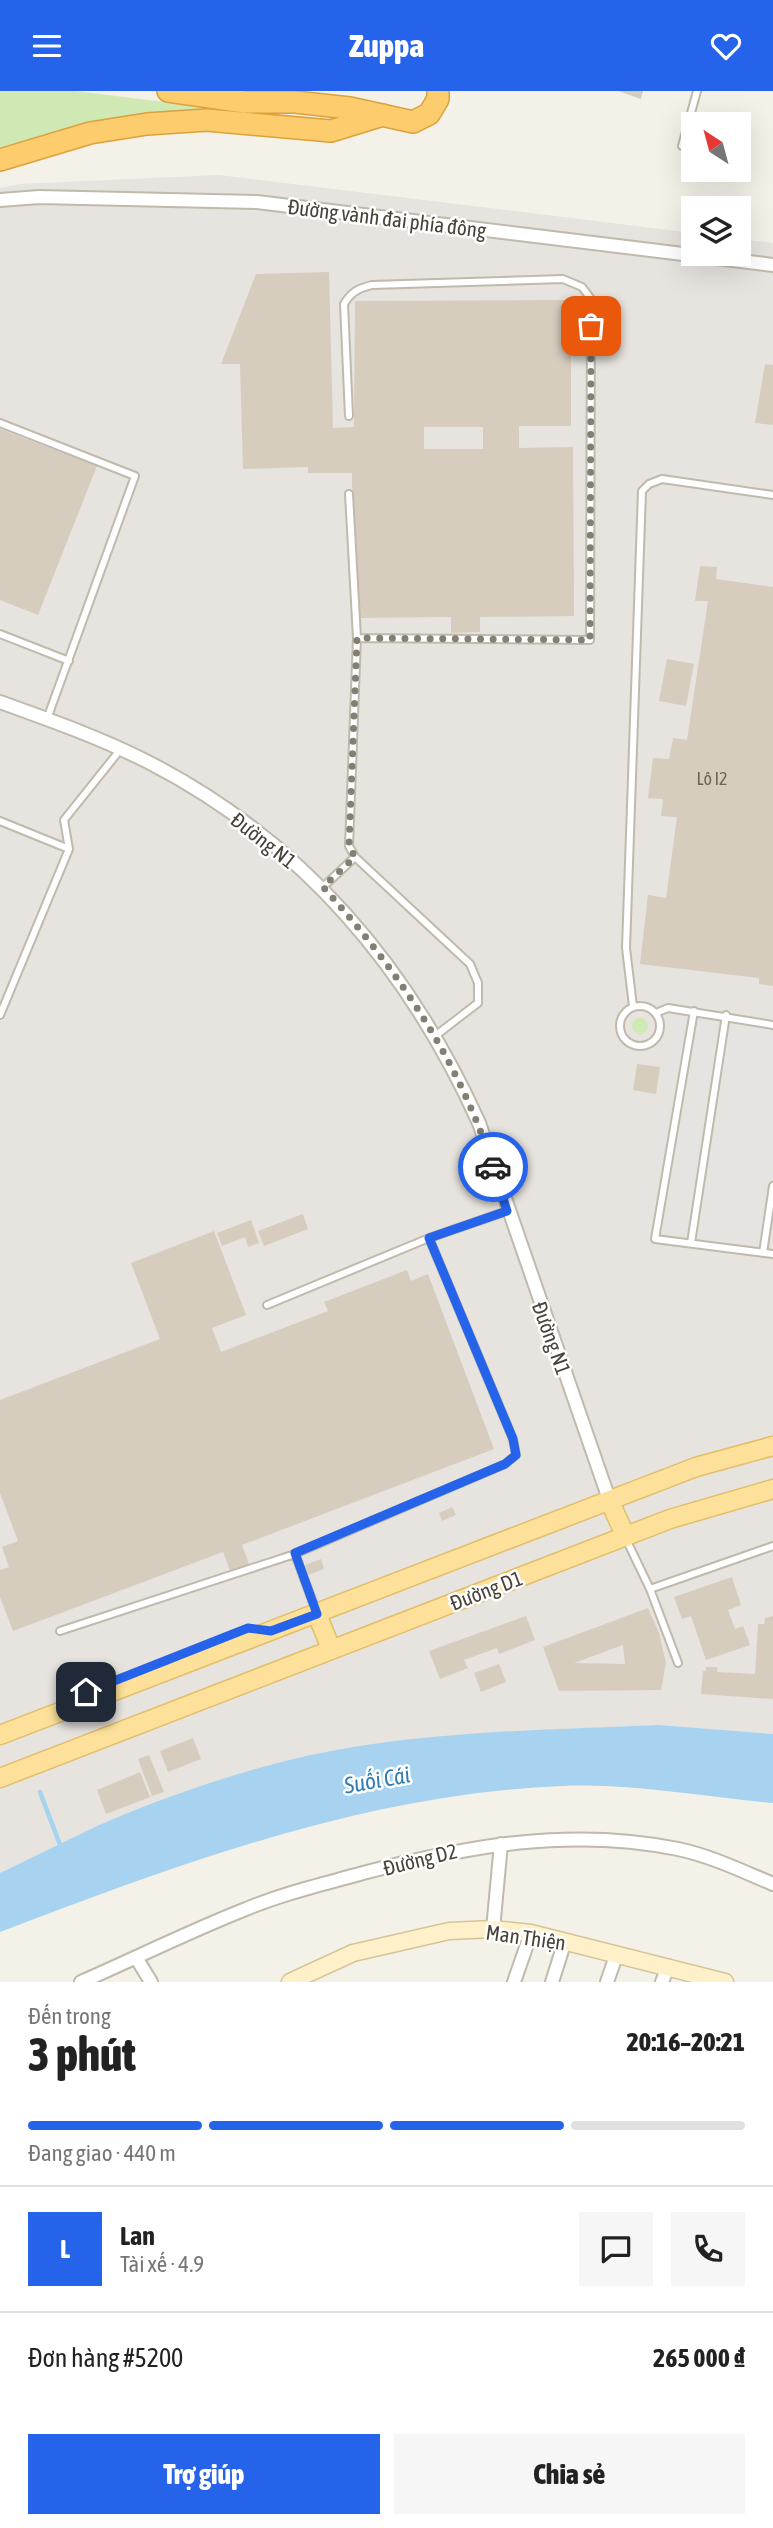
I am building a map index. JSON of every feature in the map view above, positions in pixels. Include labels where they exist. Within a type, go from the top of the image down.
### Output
[{"type":"highway","points":[[168,91],[245,102],[295,102]]},
{"type":"highway","points":[[235,91],[413,122],[422,119],[435,107],[438,91]]},
{"type":"highway","points":[[0,160],[90,133],[147,124],[207,120],[331,131],[383,115]]},
{"type":"main road","name":"Đường D1","points":[[663,1482],[677,1464],[723,1447],[773,1435]]},
{"type":"main road","name":"Đường D1","points":[[5,1733],[40,1710],[248,1628],[271,1631],[663,1482],[696,1467],[773,1447]]},
{"type":"main road","name":"Đường D1","points":[[0,1778],[670,1519],[773,1489]]},
{"type":"main road","name":"Đường D1","points":[[670,1519],[699,1520],[773,1499]]},
{"type":"main road","points":[[610,1502],[626,1537]]},
{"type":"main road","points":[[317,1614],[331,1649]]},
{"type":"street","name":"Đường vành đai phía đông","points":[[0,200],[39,197],[257,202],[773,265]]},
{"type":"street","name":"Đường N1","points":[[0,702],[149,762],[212,800],[323,887],[396,974],[453,1066],[479,1123],[507,1211],[610,1502]]},
{"type":"street","name":"Đường D2","points":[[81,1982],[138,1959],[247,1908],[290,1893],[407,1862],[501,1843],[611,1840],[678,1849],[726,1864],[773,1884]]},
{"type":"street","points":[[493,1929],[501,1843]]},
{"type":"street","name":"Man Thiện","points":[[290,1982],[353,1953],[449,1931],[493,1929],[531,1933],[725,1982]]},
{"type":"street","points":[[514,1982],[531,1933]]},
{"type":"street","points":[[552,1982],[565,1941]]},
{"type":"street","points":[[607,1982],[616,1956]]},
{"type":"street","points":[[138,1959],[151,1982]]},
{"type":"street","points":[[662,1982],[667,1966]]},
{"type":"lane","points":[[691,112],[696,91]]},
{"type":"lane","points":[[349,416],[345,304],[349,295],[359,288],[372,285],[563,279],[582,287],[591,299],[590,640],[357,638]]},
{"type":"lane","points":[[0,423],[135,476],[47,719]]},
{"type":"lane","points":[[633,1006],[626,948],[642,491],[649,484],[662,479],[773,495]]},
{"type":"lane","points":[[349,494],[357,638],[349,846],[355,857],[470,964],[478,983],[478,1003],[435,1036]]},
{"type":"lane","points":[[0,634],[69,661]]},
{"type":"lane","points":[[0,1015],[69,849],[64,820],[120,749]]},
{"type":"lane","points":[[0,821],[69,849]]},
{"type":"lane","points":[[323,887],[355,857]]},
{"type":"lane","points":[[633,1006],[646,1006],[656,1013],[660,1025],[656,1038],[646,1045],[634,1045],[623,1038],[619,1026],[623,1014],[633,1006]]},
{"type":"lane","points":[[656,1013],[668,1008],[726,1015],[773,1025]]},
{"type":"lane","points":[[694,1011],[655,1239],[773,1255]]},
{"type":"lane","points":[[691,1243],[726,1015]]},
{"type":"lane","points":[[763,1253],[773,1185]]},
{"type":"lane","points":[[267,1305],[429,1238],[507,1211]]},
{"type":"lane","points":[[60,1631],[295,1553],[505,1464],[516,1455],[513,1439],[429,1238]]},
{"type":"lane","points":[[626,1537],[650,1589],[678,1663]]},
{"type":"lane","points":[[650,1589],[773,1546]]},
{"type":"lane","points":[[295,1553],[317,1614]]},
{"type":"shaded area","points":[[219,175],[681,232],[681,266],[751,266],[751,240],[773,243],[773,1734],[659,1725],[563,1729],[461,1735],[305,1756],[189,1791],[96,1827],[0,1873],[0,188],[20,184]]},
{"type":"shaded area","points":[[677,1008],[773,1020],[773,1247],[639,1231]]},
{"type":"green space","points":[[0,91],[76,91],[227,110],[109,119],[0,147]]},
{"type":"green space","points":[[640,1018],[646,1020],[646,1032],[640,1034],[634,1032],[632,1026],[634,1020]]},
{"type":"water","name":"Suối Cái","points":[[659,1725],[773,1734],[773,1803],[641,1788],[588,1786],[489,1792],[417,1802],[275,1836],[137,1881],[0,1932],[0,1873],[95,1827],[226,1778],[306,1756],[393,1741],[526,1730]]},
{"type":"building","points":[[618,91],[643,91],[641,99]]},
{"type":"building","points":[[329,272],[333,428],[354,427],[355,301],[571,300],[571,426],[519,426],[519,448],[573,447],[574,616],[480,617],[480,632],[451,633],[451,617],[353,618],[352,473],[308,473],[308,467],[243,469],[240,364],[221,364],[256,274]],"holes":[[[424,427],[483,427],[483,449],[424,449]]]},
{"type":"building","points":[[765,364],[773,365],[773,425],[755,423]]},
{"type":"building","points":[[0,429],[97,466],[38,615],[0,600]]},
{"type":"building","points":[[700,566],[717,567],[716,579],[773,587],[773,986],[759,984],[759,978],[640,964],[648,895],[666,898],[677,817],[661,816],[663,799],[648,798],[653,758],[669,759],[673,738],[687,740],[708,601],[695,601]]},
{"type":"building","points":[[667,659],[694,664],[686,706],[659,701]]},
{"type":"building","points":[[637,1064],[660,1067],[656,1094],[633,1090]]},
{"type":"building","points":[[303,1214],[308,1229],[264,1246],[258,1231]]},
{"type":"building","points":[[251,1220],[259,1243],[248,1247],[245,1237],[222,1246],[217,1233]]},
{"type":"building","points":[[214,1231],[246,1315],[212,1328],[221,1352],[328,1311],[324,1302],[407,1270],[411,1281],[428,1274],[494,1449],[242,1545],[249,1564],[230,1571],[223,1552],[13,1631],[0,1597],[0,1570],[9,1567],[2,1547],[18,1541],[0,1493],[0,1400],[160,1339],[131,1263]]},
{"type":"building","points":[[452,1507],[456,1515],[442,1521],[439,1513]]},
{"type":"building","points":[[321,1559],[324,1569],[308,1575],[305,1565]]},
{"type":"building","points":[[732,1577],[741,1605],[728,1610],[735,1629],[743,1626],[750,1645],[706,1660],[691,1616],[682,1619],[674,1597]]},
{"type":"building","points":[[648,1608],[659,1633],[666,1663],[661,1690],[559,1691],[543,1647]],"holes":[[[623,1645],[625,1664],[574,1663]]]},
{"type":"building","points":[[526,1616],[535,1640],[499,1654],[497,1648],[464,1660],[468,1668],[440,1679],[429,1651]]},
{"type":"building","points":[[773,1616],[773,1699],[701,1694],[703,1671],[706,1671],[706,1667],[718,1667],[717,1672],[755,1674],[758,1624],[764,1624],[765,1618]]},
{"type":"building","points":[[499,1664],[506,1682],[481,1692],[474,1673]]},
{"type":"building","points":[[193,1738],[201,1759],[168,1772],[160,1751]]},
{"type":"building","points":[[149,1755],[164,1792],[152,1796],[138,1759]]},
{"type":"building","points":[[140,1772],[150,1797],[106,1814],[97,1790]]},
{"type":"waterway","points":[[40,1792],[62,1850]]},
{"type":"way so far","points":[[493,1167],[479,1123],[453,1066],[435,1036],[396,974],[323,887],[355,857],[349,846],[357,638],[590,640],[591,326]]},
{"type":"route","points":[[86,1692],[248,1628],[271,1631],[317,1614],[295,1553],[505,1464],[516,1455],[513,1439],[429,1238],[507,1211],[493,1167]]}]
